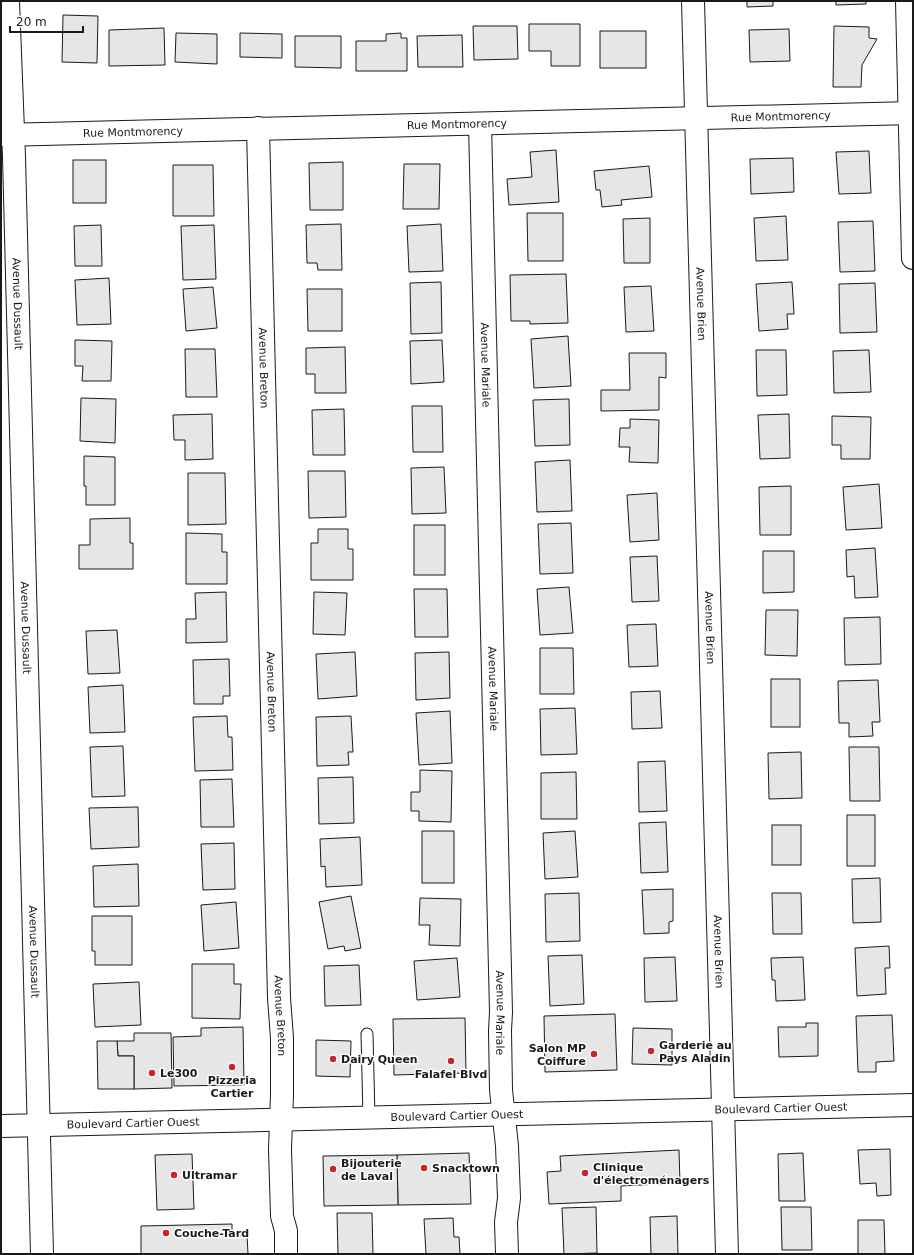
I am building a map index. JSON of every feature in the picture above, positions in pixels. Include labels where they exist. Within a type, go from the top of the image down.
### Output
[{"type":"street","name":"Avenue Dussault","points":[[8,1],[7,135],[42,1254]]},
{"type":"street","name":"Avenue Brien","points":[[693,1],[727,1254]]},
{"type":"street","points":[[907,1],[911,113],[913,258]]},
{"type":"street","name":"Rue Montmorency","points":[[7,135],[911,113]]},
{"type":"street","name":"Avenue Mariale","points":[[480,124],[501,1012],[501,1090],[507,1146],[509,1198],[506,1222],[507,1254]]},
{"type":"street","name":"Avenue Breton","points":[[258,128],[279,998],[282,1027],[282,1120],[280,1149],[282,1216],[286,1231],[286,1254]]},
{"type":"street","name":"Boulevard Cartier Ouest","points":[[1,1126],[913,1105]]},
{"type":"lane","points":[[367,1034],[369,1118]]},
{"type":"building","points":[[747,1],[773,1],[773,6],[747,7]]},
{"type":"building","points":[[836,1],[866,1],[866,4],[836,5]]},
{"type":"building","points":[[63,15],[98,16],[97,63],[62,62]]},
{"type":"building","points":[[529,24],[580,24],[580,66],[551,66],[551,51],[529,51]]},
{"type":"building","points":[[473,26],[517,26],[518,59],[474,60]]},
{"type":"building","points":[[834,26],[869,27],[869,38],[877,39],[862,65],[861,87],[833,87]]},
{"type":"building","points":[[164,28],[165,65],[109,66],[109,30]]},
{"type":"building","points":[[789,29],[790,61],[750,62],[749,30]]},
{"type":"building","points":[[600,31],[646,31],[646,68],[600,68]]},
{"type":"building","points":[[176,33],[217,34],[217,64],[175,62]]},
{"type":"building","points":[[240,33],[282,34],[282,58],[240,57]]},
{"type":"building","points":[[401,33],[401,38],[407,38],[407,71],[356,71],[356,41],[386,41],[386,34]]},
{"type":"building","points":[[462,35],[463,67],[418,67],[417,36]]},
{"type":"building","points":[[295,36],[341,36],[341,68],[295,67]]},
{"type":"building","points":[[556,150],[559,202],[509,205],[507,179],[532,177],[530,152]]},
{"type":"building","points":[[869,151],[871,193],[839,194],[836,152]]},
{"type":"building","points":[[793,158],[794,192],[751,194],[750,159]]},
{"type":"building","points":[[73,160],[106,160],[106,203],[73,203]]},
{"type":"building","points":[[343,162],[343,210],[310,210],[309,163]]},
{"type":"building","points":[[404,164],[440,164],[439,209],[403,209]]},
{"type":"building","points":[[173,165],[213,165],[214,216],[173,216]]},
{"type":"building","points":[[649,166],[652,197],[621,200],[622,205],[602,207],[600,190],[596,190],[594,171]]},
{"type":"building","points":[[527,213],[563,213],[563,261],[528,261]]},
{"type":"building","points":[[786,216],[788,260],[756,261],[754,218]]},
{"type":"building","points":[[650,218],[650,263],[624,263],[623,219]]},
{"type":"building","points":[[873,221],[875,271],[840,272],[838,222]]},
{"type":"building","points":[[341,224],[342,270],[318,270],[317,263],[307,263],[306,225]]},
{"type":"building","points":[[441,224],[443,271],[409,272],[407,226]]},
{"type":"building","points":[[101,225],[102,266],[75,266],[74,226]]},
{"type":"building","points":[[214,225],[216,279],[183,280],[181,226]]},
{"type":"building","points":[[566,274],[568,323],[530,324],[530,321],[511,321],[510,275]]},
{"type":"building","points":[[109,278],[111,324],[77,325],[75,280]]},
{"type":"building","points":[[441,282],[442,333],[411,334],[410,283]]},
{"type":"building","points":[[792,282],[794,314],[787,314],[788,329],[759,331],[756,284]]},
{"type":"building","points":[[875,283],[877,332],[840,333],[839,284]]},
{"type":"building","points":[[651,286],[654,331],[626,332],[624,287]]},
{"type":"building","points":[[213,287],[217,328],[186,331],[183,289]]},
{"type":"building","points":[[307,289],[342,289],[342,331],[308,331]]},
{"type":"building","points":[[568,336],[571,386],[534,388],[531,339]]},
{"type":"building","points":[[75,340],[112,341],[111,381],[82,381],[83,366],[75,366]]},
{"type":"building","points":[[442,340],[444,382],[411,384],[410,341]]},
{"type":"building","points":[[345,347],[346,393],[315,393],[315,374],[306,374],[306,348]]},
{"type":"building","points":[[185,349],[215,349],[217,397],[186,397]]},
{"type":"building","points":[[756,350],[786,350],[787,395],[757,396]]},
{"type":"building","points":[[869,350],[871,392],[834,393],[833,351]]},
{"type":"building","points":[[629,353],[666,353],[666,378],[659,377],[659,410],[601,411],[601,390],[630,390]]},
{"type":"building","points":[[81,398],[116,399],[115,443],[80,441]]},
{"type":"building","points":[[569,399],[570,445],[535,446],[533,400]]},
{"type":"building","points":[[412,406],[442,406],[443,452],[413,452]]},
{"type":"building","points":[[344,409],[345,455],[313,455],[312,410]]},
{"type":"building","points":[[212,414],[213,459],[185,460],[185,440],[174,440],[173,415]]},
{"type":"building","points":[[789,414],[790,458],[760,459],[758,415]]},
{"type":"building","points":[[832,416],[871,417],[870,459],[841,459],[841,445],[832,445]]},
{"type":"building","points":[[630,419],[659,420],[658,463],[629,462],[630,447],[619,447],[620,428],[630,428]]},
{"type":"building","points":[[84,456],[115,457],[115,505],[86,505],[86,486],[84,486]]},
{"type":"building","points":[[570,460],[572,511],[537,512],[535,462]]},
{"type":"building","points":[[444,467],[446,513],[412,514],[411,468]]},
{"type":"building","points":[[308,471],[345,471],[346,517],[309,518]]},
{"type":"building","points":[[188,473],[225,473],[226,524],[188,525]]},
{"type":"building","points":[[879,484],[882,528],[846,530],[843,487]]},
{"type":"building","points":[[791,486],[791,535],[760,535],[759,487]]},
{"type":"building","points":[[657,493],[659,540],[630,542],[627,495]]},
{"type":"building","points":[[130,518],[130,543],[133,543],[133,569],[79,569],[79,545],[90,545],[90,519]]},
{"type":"building","points":[[571,523],[573,573],[540,574],[538,524]]},
{"type":"building","points":[[414,525],[445,525],[445,575],[414,575]]},
{"type":"building","points":[[318,529],[348,529],[348,549],[353,549],[353,580],[311,580],[311,543],[318,543]]},
{"type":"building","points":[[186,533],[222,534],[222,552],[227,552],[227,584],[186,584]]},
{"type":"building","points":[[875,548],[878,597],[855,598],[854,576],[847,577],[846,550]]},
{"type":"building","points":[[763,551],[794,551],[794,592],[763,593]]},
{"type":"building","points":[[657,556],[659,601],[632,602],[630,557]]},
{"type":"building","points":[[569,587],[573,633],[540,635],[537,589]]},
{"type":"building","points":[[414,589],[447,589],[448,637],[415,637]]},
{"type":"building","points":[[226,592],[227,642],[186,643],[186,619],[196,619],[195,593]]},
{"type":"building","points":[[314,592],[347,593],[345,635],[313,634]]},
{"type":"building","points":[[766,610],[798,610],[797,656],[765,655]]},
{"type":"building","points":[[880,617],[881,664],[845,665],[844,618]]},
{"type":"building","points":[[656,624],[658,666],[629,667],[627,625]]},
{"type":"building","points":[[117,630],[120,673],[88,674],[86,631]]},
{"type":"building","points":[[540,648],[573,648],[574,694],[540,694]]},
{"type":"building","points":[[355,652],[357,696],[318,699],[316,654]]},
{"type":"building","points":[[449,652],[450,698],[416,700],[415,653]]},
{"type":"building","points":[[229,659],[230,696],[223,696],[223,704],[194,704],[193,660]]},
{"type":"building","points":[[771,679],[800,679],[800,727],[771,727]]},
{"type":"building","points":[[878,680],[880,722],[872,722],[873,736],[849,737],[849,723],[839,723],[838,681]]},
{"type":"building","points":[[123,685],[125,732],[90,733],[88,687]]},
{"type":"building","points":[[660,691],[662,728],[632,729],[631,692]]},
{"type":"building","points":[[575,708],[577,754],[541,755],[540,709]]},
{"type":"building","points":[[450,711],[452,763],[419,765],[416,713]]},
{"type":"building","points":[[227,716],[228,737],[232,737],[233,770],[195,771],[193,717]]},
{"type":"building","points":[[351,716],[353,752],[348,752],[349,765],[317,766],[316,717]]},
{"type":"building","points":[[123,746],[125,796],[92,797],[90,747]]},
{"type":"building","points":[[849,747],[879,747],[880,801],[850,801]]},
{"type":"building","points":[[801,752],[802,798],[769,799],[768,753]]},
{"type":"building","points":[[665,761],[667,811],[639,812],[638,762]]},
{"type":"building","points":[[420,770],[452,771],[451,822],[419,821],[419,811],[411,811],[411,792],[420,792]]},
{"type":"building","points":[[576,772],[577,819],[541,819],[541,773]]},
{"type":"building","points":[[353,777],[354,823],[319,824],[318,778]]},
{"type":"building","points":[[232,779],[234,827],[201,827],[200,780]]},
{"type":"building","points":[[138,807],[139,847],[91,849],[89,808]]},
{"type":"building","points":[[847,815],[875,815],[875,866],[847,866]]},
{"type":"building","points":[[666,822],[668,872],[641,873],[639,823]]},
{"type":"building","points":[[772,825],[801,825],[801,865],[772,865]]},
{"type":"building","points":[[422,831],[454,831],[454,883],[422,883]]},
{"type":"building","points":[[575,831],[578,877],[545,879],[543,833]]},
{"type":"building","points":[[360,837],[362,885],[326,887],[325,866],[321,867],[320,839]]},
{"type":"building","points":[[234,843],[235,889],[203,890],[201,844]]},
{"type":"building","points":[[138,864],[139,906],[94,907],[93,866]]},
{"type":"building","points":[[880,878],[881,922],[853,923],[852,879]]},
{"type":"building","points":[[673,889],[673,921],[669,922],[669,933],[644,934],[642,890]]},
{"type":"building","points":[[579,893],[580,941],[546,942],[545,894]]},
{"type":"building","points":[[772,893],[801,893],[802,934],[773,934]]},
{"type":"building","points":[[351,896],[361,948],[345,951],[344,946],[328,949],[319,902]]},
{"type":"building","points":[[420,898],[461,899],[460,946],[429,945],[430,925],[419,925]]},
{"type":"building","points":[[236,902],[239,948],[204,951],[201,905]]},
{"type":"building","points":[[92,916],[132,916],[132,965],[95,965],[95,951],[92,951]]},
{"type":"building","points":[[889,946],[890,968],[885,968],[886,994],[857,996],[855,948]]},
{"type":"building","points":[[582,955],[584,1004],[550,1006],[548,956]]},
{"type":"building","points":[[675,957],[677,1001],[645,1002],[644,958]]},
{"type":"building","points":[[803,957],[805,1000],[776,1001],[775,980],[772,980],[771,958]]},
{"type":"building","points":[[457,958],[460,997],[417,1000],[414,961]]},
{"type":"building","points":[[192,964],[234,964],[234,984],[241,984],[240,1019],[192,1018]]},
{"type":"building","points":[[359,965],[361,1005],[325,1006],[324,966]]},
{"type":"building","points":[[139,982],[141,1025],[95,1027],[93,984]]},
{"type":"building","points":[[615,1014],[617,1070],[545,1072],[544,1016]]},
{"type":"building","points":[[892,1015],[894,1061],[876,1062],[876,1072],[858,1072],[856,1016]]},
{"type":"building","points":[[465,1018],[466,1073],[394,1075],[393,1019]]},
{"type":"building","points":[[806,1023],[818,1023],[818,1056],[779,1057],[778,1027],[806,1027]]},
{"type":"building","points":[[243,1027],[244,1085],[174,1086],[173,1037],[201,1036],[201,1028]]},
{"type":"building","points":[[633,1028],[672,1029],[672,1065],[632,1064]]},
{"type":"building","points":[[134,1033],[171,1033],[172,1088],[134,1089],[134,1056],[118,1056],[117,1041],[134,1041]]},
{"type":"building","name":"Dairy Queen","points":[[316,1040],[351,1041],[350,1077],[316,1076]]},
{"type":"building","points":[[97,1041],[117,1041],[118,1056],[134,1056],[134,1089],[98,1089]]},
{"type":"building","points":[[890,1149],[891,1195],[877,1196],[876,1183],[860,1184],[858,1150]]},
{"type":"building","points":[[679,1150],[680,1183],[621,1186],[621,1201],[549,1204],[547,1172],[561,1171],[560,1156]]},
{"type":"building","points":[[469,1153],[471,1204],[398,1205],[397,1155]]},
{"type":"building","points":[[803,1153],[805,1201],[779,1201],[778,1154]]},
{"type":"building","points":[[192,1154],[194,1209],[157,1210],[155,1155]]},
{"type":"building","points":[[397,1155],[398,1205],[324,1206],[323,1156]]},
{"type":"building","points":[[596,1207],[597,1253],[564,1254],[562,1208]]},
{"type":"building","points":[[781,1207],[811,1207],[812,1250],[782,1250]]},
{"type":"building","points":[[337,1213],[372,1213],[373,1254],[338,1254]]},
{"type":"building","points":[[677,1216],[678,1254],[651,1254],[650,1217]]},
{"type":"building","points":[[453,1218],[454,1237],[459,1237],[460,1254],[426,1254],[424,1219]]},
{"type":"building","points":[[858,1220],[884,1220],[885,1254],[858,1254]]},
{"type":"building","points":[[232,1224],[232,1236],[247,1235],[248,1254],[141,1254],[141,1226]]},
{"type":"place","name":"Garderie au Pays Aladin","points":[[651,1051]]},
{"type":"place","name":"Salon MP Coiffure","points":[[594,1054]]},
{"type":"place","name":"Dairy Queen","points":[[333,1059]]},
{"type":"place","name":"Falafel Blvd","points":[[451,1061]]},
{"type":"place","name":"Pizzeria Cartier","points":[[232,1067]]},
{"type":"place","name":"Le300","points":[[152,1073]]},
{"type":"place","name":"Snacktown","points":[[424,1168]]},
{"type":"place","name":"Bijouterie de Laval","points":[[333,1169]]},
{"type":"place","name":"Clinique d'électroménagers","points":[[585,1173]]},
{"type":"place","name":"Ultramar","points":[[174,1175]]},
{"type":"place","name":"Couche-Tard","points":[[166,1233]]}]
